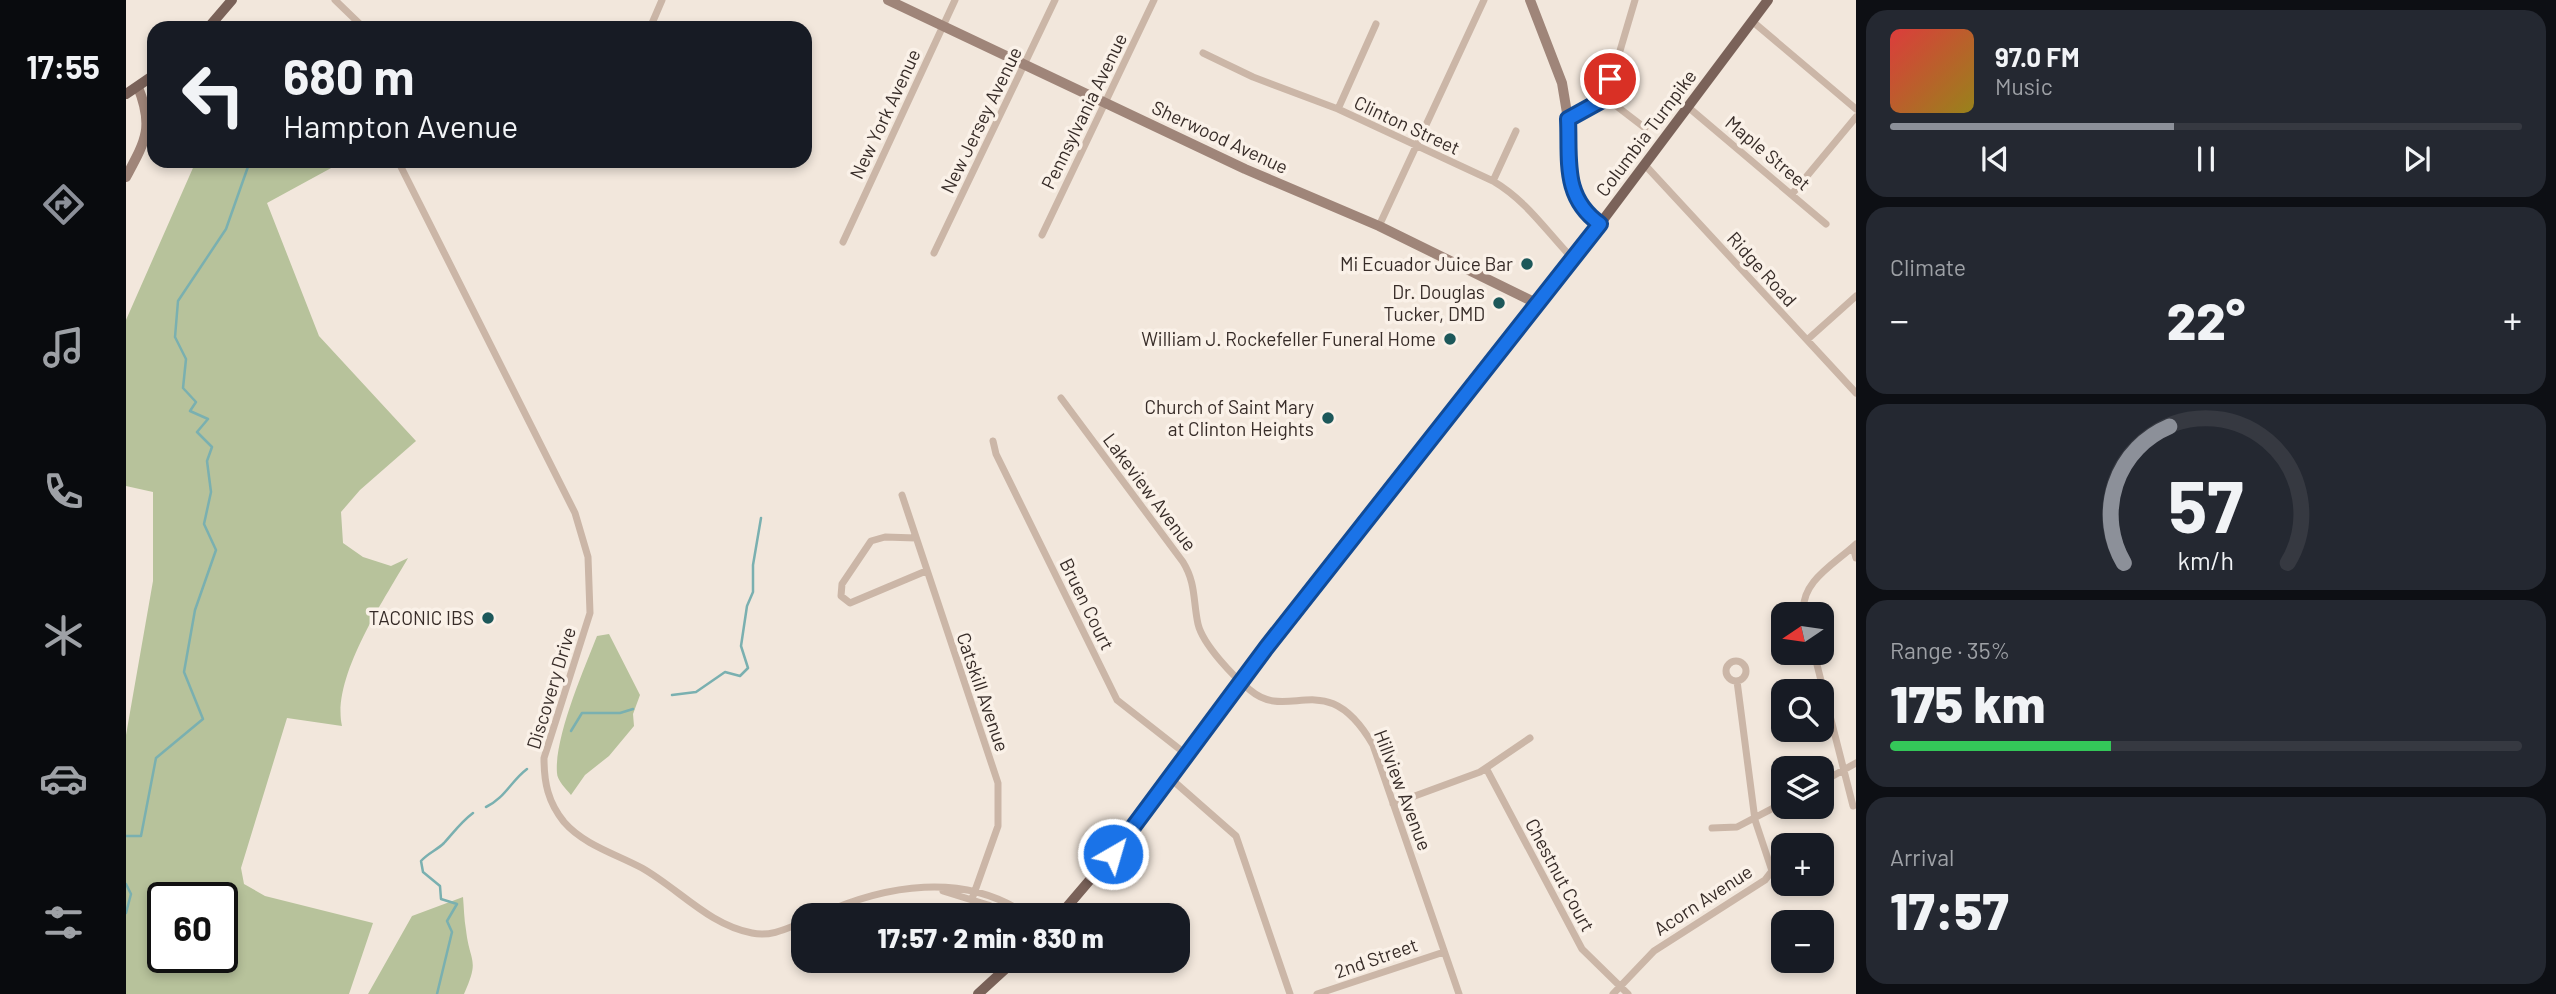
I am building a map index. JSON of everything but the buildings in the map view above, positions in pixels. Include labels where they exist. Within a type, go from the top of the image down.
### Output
[{"type":"main road","points":[[214,21],[232,0]]},
{"type":"main road","name":"Columbia Turnpike","points":[[1070,903],[1113,854],[1242,680],[1573,259],[1768,0]]},
{"type":"main road","points":[[126,94],[147,80]]},
{"type":"main road","points":[[978,994],[1001,973]]},
{"type":"street","points":[[335,0],[357,21]]},
{"type":"street","points":[[653,21],[662,0]]},
{"type":"street","name":"Sherwood Avenue","points":[[888,0],[1245,169],[1378,226],[1538,304]]},
{"type":"street","name":"New York Avenue","points":[[843,242],[955,0]]},
{"type":"street","name":"New Jersey Avenue","points":[[934,253],[1055,0]]},
{"type":"street","name":"Pennsylvania Avenue","points":[[1042,235],[1154,0]]},
{"type":"street","points":[[1378,226],[1484,0]]},
{"type":"street","points":[[1530,0],[1562,83],[1568,119],[1574,197],[1588,215],[1600,224]]},
{"type":"street","points":[[1568,119],[1606,98],[1635,0]]},
{"type":"street","points":[[1752,21],[1856,109]]},
{"type":"street","points":[[1338,110],[1376,24]]},
{"type":"street","name":"Clinton Street","points":[[1203,53],[1253,77],[1338,110],[1493,181],[1513,193],[1536,215],[1573,259]]},
{"type":"street","points":[[138,87],[147,111]]},
{"type":"street","points":[[1606,98],[1645,128]]},
{"type":"street","name":"Maple Street","points":[[1688,107],[1826,224]]},
{"type":"street","points":[[1792,194],[1856,117]]},
{"type":"street","points":[[1493,181],[1516,131]]},
{"type":"street","points":[[126,177],[147,135]]},
{"type":"street","name":"Ridge Road","points":[[1645,165],[1856,393]]},
{"type":"street","name":"Discovery Drive","points":[[402,168],[575,513],[588,557],[590,612],[544,758],[544,781],[552,806],[574,833],[649,873],[727,926],[769,934],[791,926]]},
{"type":"street","points":[[1807,340],[1856,296]]},
{"type":"street","name":"Lakeview Avenue","points":[[1061,398],[1184,562],[1194,583],[1201,636],[1232,673],[1242,680]]},
{"type":"street","name":"Bruen Court","points":[[993,441],[996,454],[1117,700],[1187,755]]},
{"type":"street","name":"Catskill Avenue","points":[[902,495],[999,791],[998,826],[972,899]]},
{"type":"street","points":[[916,538],[885,537],[871,541],[842,584],[841,596],[849,603],[858,602],[880,588],[926,571]]},
{"type":"street","points":[[1855,546],[1856,558]]},
{"type":"street","points":[[1806,602],[1810,587],[1855,546]]},
{"type":"street","points":[[1817,665],[1853,806]]},
{"type":"street","name":"Hillview Avenue","points":[[1242,680],[1253,693],[1268,698],[1328,701],[1349,712],[1373,745],[1459,994]]},
{"type":"street","points":[[1737,681],[1755,820]]},
{"type":"street","points":[[1393,804],[1486,768],[1530,738]]},
{"type":"street","points":[[1834,775],[1856,763]]},
{"type":"street","name":"Chestnut Court","points":[[1486,768],[1582,949],[1628,994]]},
{"type":"street","points":[[1170,778],[1236,836],[1290,994]]},
{"type":"street","points":[[1712,828],[1728,829],[1755,820],[1771,810]]},
{"type":"street","name":"Acorn Avenue","points":[[1613,994],[1654,951],[1765,880],[1772,870],[1755,820]]},
{"type":"street","points":[[932,888],[982,903]]},
{"type":"street","points":[[847,903],[884,890],[932,888],[976,890],[1003,903]]},
{"type":"street","name":"2nd Street","points":[[1317,994],[1444,952]]},
{"type":"green space","points":[[193,168],[331,168],[267,203],[319,336],[416,441],[360,490],[341,512],[343,543],[363,557],[391,566],[408,558],[374,617],[352,663],[344,685],[342,726],[287,718],[241,868],[244,884],[265,896],[373,923],[349,994],[126,994],[126,735],[153,581],[153,492],[126,486],[126,320]]},
{"type":"green space","points":[[609,634],[640,695],[633,714],[634,726],[609,756],[585,775],[571,795],[557,776],[560,741],[597,636]]},
{"type":"green space","points":[[463,897],[465,926],[473,967],[464,994],[368,994],[412,916]]},
{"type":"waterway","points":[[126,836],[141,836],[156,758],[203,719],[184,672],[195,610],[216,550],[204,524],[211,492],[207,461],[212,447],[197,432],[208,419],[190,411],[196,402],[183,388],[186,359],[175,337],[178,301],[226,229],[248,168]]},
{"type":"waterway","points":[[672,695],[696,692],[725,672],[740,676],[748,668],[741,646],[747,606],[753,592],[753,565],[761,518]]},
{"type":"waterway","points":[[571,731],[582,713],[620,713],[633,709]]},
{"type":"waterway","points":[[486,807],[498,799],[527,769]]},
{"type":"waterway","points":[[437,994],[452,932],[447,921],[457,904],[441,899],[440,886],[423,872],[421,861],[444,843],[473,813]]},
{"type":"waterway","points":[[126,884],[131,894],[126,913]]},
{"type":"place","name":"Mi Ecuador Juice Bar","points":[[1527,264]]},
{"type":"place","name":"Dr. Douglas Tucker, DMD","points":[[1499,303]]},
{"type":"place","name":"William J. Rockefeller Funeral Home","points":[[1450,339]]},
{"type":"place","name":"Church of Saint Mary at Clinton Heights","points":[[1328,418]]},
{"type":"place","name":"TACONIC IBS","points":[[488,618]]},
{"type":"route","points":[[1113,854],[1266,648],[1600,224],[1588,215],[1574,197],[1568,119],[1606,98],[1610,79]]}]
